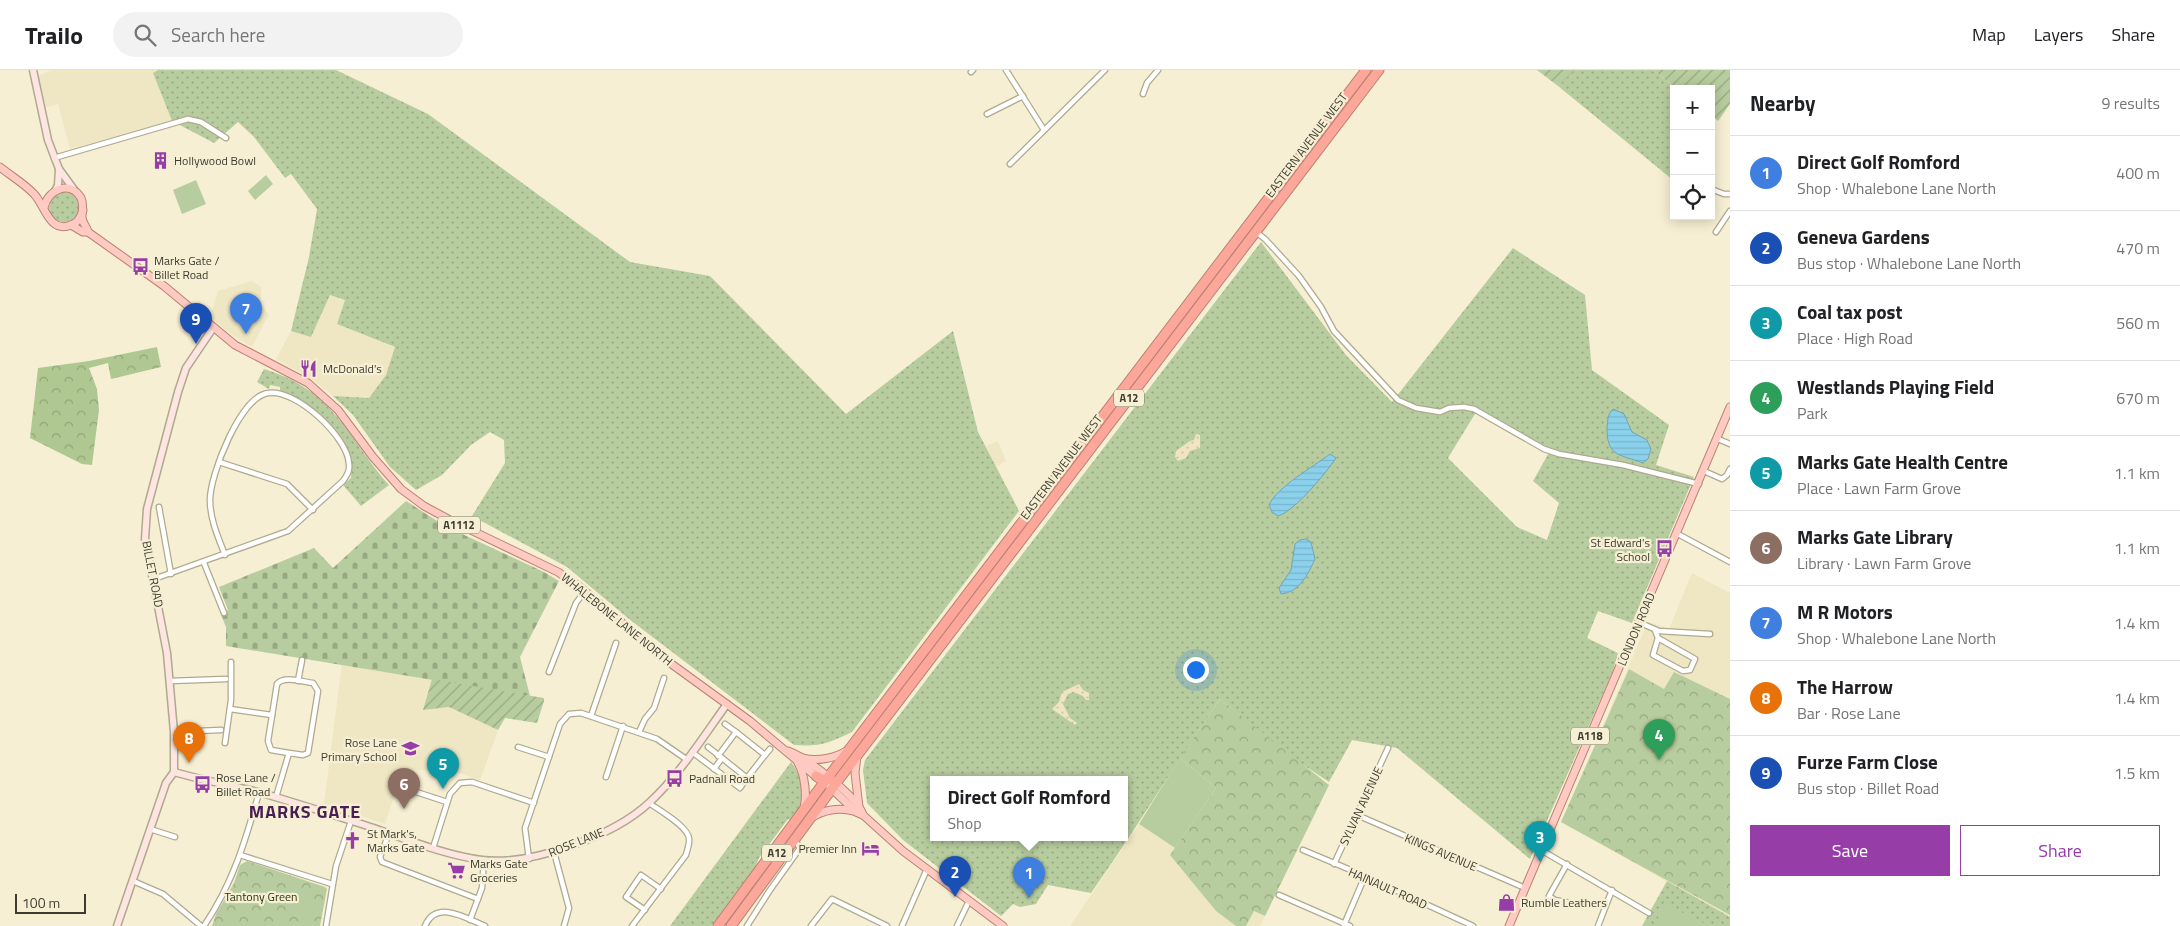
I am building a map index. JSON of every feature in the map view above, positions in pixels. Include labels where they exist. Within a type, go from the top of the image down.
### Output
[{"type":"highway","name":"EASTERN AVENUE WEST","points":[[830,783],[835,768],[1366,70]]},
{"type":"highway","name":"EASTERN AVENUE WEST","points":[[830,783],[859,753],[903,696],[1258,233],[1378,70]]},
{"type":"highway","name":"A12","points":[[724,917],[743,899],[873,728],[903,696]]},
{"type":"highway","name":"A12","points":[[731,926],[826,798],[830,783]]},
{"type":"highway","name":"A12","points":[[718,926],[802,813],[830,783]]},
{"type":"main road","name":"WHALEBONE LANE NORTH","points":[[0,167],[35,194],[44,208],[47,217],[55,225],[63,227],[71,225],[88,232],[164,286],[213,328],[242,349],[308,383],[338,410],[373,457],[401,489],[424,506],[558,572],[585,591],[666,660],[830,783],[897,846],[1003,926]]},
{"type":"main road","points":[[35,194],[52,193],[65,188],[76,192],[82,201],[82,219],[88,232]]},
{"type":"main road","points":[[44,208],[52,193]]},
{"type":"main road","points":[[71,225],[79,219],[83,210]]},
{"type":"main road","name":"LONDON ROAD","points":[[1541,850],[1676,533],[1699,484],[1730,407]]},
{"type":"main road","points":[[797,758],[809,760],[831,757],[844,752],[856,742]]},
{"type":"main road","points":[[807,822],[816,815],[835,810],[859,811],[856,772],[859,753]]},
{"type":"main road","name":"A1112","points":[[797,758],[801,768],[806,802],[802,813]]},
{"type":"main road","name":"A118","points":[[1509,926],[1541,850]]},
{"type":"street","points":[[1006,70],[1044,130]]},
{"type":"street","points":[[1010,164],[1105,70]]},
{"type":"street","points":[[1143,94],[1147,83],[1158,70]]},
{"type":"street","points":[[34,71],[43,125],[54,158],[59,169],[76,192]]},
{"type":"street","points":[[987,114],[1023,96]]},
{"type":"street","points":[[54,158],[188,120],[201,122],[226,138]]},
{"type":"street","points":[[52,193],[58,185],[59,169]]},
{"type":"street","points":[[1715,190],[1724,194],[1730,194]]},
{"type":"street","points":[[1716,232],[1730,211]]},
{"type":"street","points":[[1258,233],[1299,276],[1321,307],[1334,331],[1398,400],[1416,408],[1440,412],[1456,407],[1474,409],[1544,449],[1558,454],[1623,465],[1699,484]]},
{"type":"street","name":"BILLET ROAD","points":[[117,926],[166,783],[174,772],[174,732],[168,653],[145,539],[147,509],[186,368],[213,328]]},
{"type":"street","points":[[154,579],[204,563],[225,555],[288,531],[343,481],[348,473],[348,457],[327,425],[304,406],[290,398],[275,393],[268,393],[257,397],[237,423],[219,462],[211,489],[210,505],[213,523],[225,555]]},
{"type":"street","points":[[1718,439],[1730,444]]},
{"type":"street","points":[[219,462],[287,484],[313,510]]},
{"type":"street","points":[[1704,471],[1722,478],[1727,476],[1730,469]]},
{"type":"street","points":[[159,507],[172,574]]},
{"type":"street","points":[[1676,533],[1730,562]]},
{"type":"street","points":[[204,563],[224,613]]},
{"type":"street","points":[[549,672],[576,603],[585,591]]},
{"type":"street","points":[[1638,622],[1655,630],[1710,634]]},
{"type":"street","points":[[1655,630],[1658,638],[1653,655],[1683,671],[1690,670],[1695,659],[1658,638]]},
{"type":"street","points":[[591,716],[616,643]]},
{"type":"street","points":[[298,681],[302,660]]},
{"type":"street","points":[[225,743],[230,709],[231,662]]},
{"type":"street","points":[[639,732],[645,719],[654,708],[664,678]]},
{"type":"street","points":[[170,681],[226,679]]},
{"type":"street","points":[[285,679],[315,685],[318,695],[308,753],[303,755],[273,751],[269,748],[272,715],[276,687],[279,681],[285,679]]},
{"type":"street","name":"ROSE LANE","points":[[174,772],[259,793],[457,855],[484,860],[528,859],[554,852],[622,822],[649,803],[692,752],[727,704]]},
{"type":"street","points":[[230,709],[272,715]]},
{"type":"street","points":[[528,859],[525,828],[563,719],[570,714],[576,713],[591,716],[657,738],[686,759]]},
{"type":"street","points":[[726,724],[765,755]]},
{"type":"street","points":[[606,777],[623,726]]},
{"type":"street","points":[[174,732],[221,730]]},
{"type":"street","points":[[714,769],[736,732]]},
{"type":"street","points":[[518,747],[549,757]]},
{"type":"street","points":[[708,747],[748,778]]},
{"type":"street","name":"SYLVAN AVENUE","points":[[1334,864],[1388,748]]},
{"type":"street","points":[[692,752],[740,788],[770,749]]},
{"type":"street","points":[[276,798],[289,753]]},
{"type":"street","points":[[433,848],[447,802],[454,788],[460,784],[472,782],[534,803]]},
{"type":"street","points":[[404,788],[447,802]]},
{"type":"street","points":[[133,881],[163,894],[202,926],[225,892],[240,855],[259,793]]},
{"type":"street","points":[[632,926],[686,855],[690,839],[680,825],[649,803]]},
{"type":"street","name":"KINGS AVENUE","points":[[1357,815],[1525,888]]},
{"type":"street","points":[[326,926],[336,866],[351,821]]},
{"type":"street","points":[[150,829],[175,837]]},
{"type":"street","points":[[389,833],[380,857],[382,862],[478,899]]},
{"type":"street","points":[[746,926],[800,848],[794,839]]},
{"type":"street","name":"HAINAULT ROAD","points":[[1303,850],[1365,876],[1473,926]]},
{"type":"street","points":[[1541,850],[1649,913]]},
{"type":"street","points":[[554,852],[569,908],[564,926]]},
{"type":"street","points":[[240,855],[332,884]]},
{"type":"street","points":[[470,920],[483,884],[484,860]]},
{"type":"street","points":[[1567,864],[1549,896],[1554,900],[1570,903]]},
{"type":"street","points":[[902,926],[927,869]]},
{"type":"street","points":[[645,910],[626,897],[641,875],[660,888]]},
{"type":"street","points":[[1344,925],[1365,876]]},
{"type":"street","points":[[1598,926],[1612,890]]},
{"type":"street","points":[[1279,895],[1350,926]]},
{"type":"street","points":[[811,926],[832,899],[887,926]]},
{"type":"street","points":[[957,926],[969,901]]},
{"type":"street","points":[[425,926],[430,917],[440,911],[446,911],[485,926]]},
{"type":"shaded area","points":[[53,70],[158,70],[153,73],[172,121],[70,149],[58,104],[43,108],[37,76]]},
{"type":"shaded area","points":[[252,281],[261,287],[261,306],[269,314],[252,347],[229,333],[210,317],[218,291]]},
{"type":"shaded area","points":[[330,295],[345,300],[337,324],[396,348],[386,375],[369,398],[333,396],[313,380],[276,359],[291,331],[311,337]]},
{"type":"shaded area","points":[[998,441],[1006,461],[995,467],[986,446]]},
{"type":"shaded area","points":[[1692,573],[1730,593],[1730,917],[1561,822],[1647,624],[1649,622],[1669,629]]},
{"type":"shaded area","name":"Rose Lane Primary School","points":[[342,664],[432,679],[424,710],[449,707],[498,730],[480,780],[454,771],[452,776],[445,773],[403,768],[385,824],[324,804]]},
{"type":"shaded area","points":[[1139,824],[1175,848],[1171,854],[1216,911],[1236,926],[1070,926]]},
{"type":"shaded area","points":[[1254,911],[1265,916],[1260,926],[1246,926]]},
{"type":"green space","points":[[158,70],[336,70],[428,114],[630,262],[710,276],[846,414],[953,331],[978,432],[1019,511],[852,732],[824,743],[794,745],[629,619],[567,567],[472,516],[505,463],[504,440],[490,432],[471,445],[442,475],[416,490],[390,467],[353,415],[333,396],[369,398],[386,375],[395,347],[337,324],[345,300],[330,295],[311,337],[291,331],[309,257],[317,209],[291,174],[285,178],[254,137],[238,122],[214,143],[172,121],[153,73]]},
{"type":"green space","points":[[1537,70],[1575,70],[1558,86]]},
{"type":"green space","points":[[1575,70],[1653,70],[1672,85],[1670,85],[1670,178],[1558,86]]},
{"type":"green space","points":[[1653,70],[1730,70],[1730,104],[1718,121],[1715,118],[1715,85],[1672,85]]},
{"type":"green space","points":[[266,175],[273,184],[255,200],[248,191]]},
{"type":"green space","points":[[196,180],[206,204],[182,214],[173,190]]},
{"type":"green space","points":[[64,192],[75,196],[79,207],[75,218],[64,222],[53,218],[49,207],[53,196]]},
{"type":"green space","points":[[1261,242],[1346,355],[1392,402],[1513,248],[1585,295],[1592,370],[1669,425],[1656,465],[1694,477],[1632,623],[1598,611],[1587,638],[1618,653],[1613,671],[1530,859],[1397,748],[1352,740],[1329,782],[1290,756],[1220,699],[1128,839],[1128,776],[930,776],[930,841],[1127,841],[1091,893],[1048,885],[1036,904],[1020,907],[1013,904],[1001,916],[903,840],[867,803],[863,770],[865,760]],"holes":[[[1478,409],[1551,449],[1533,481],[1559,503],[1547,540],[1517,527],[1448,458]]]},
{"type":"green space","points":[[157,347],[161,367],[111,379],[108,363],[89,368],[97,389],[99,410],[92,465],[82,464],[30,438],[38,368],[89,361]]},
{"type":"green space","points":[[264,369],[295,382],[326,404],[389,485],[361,506],[343,485],[351,478],[352,460],[348,450],[327,422],[303,402],[280,391],[280,387],[270,385],[269,389],[257,382]]},
{"type":"green space","points":[[406,501],[445,526],[544,572],[559,581],[520,657],[530,696],[226,646],[226,627],[221,615],[228,610],[219,587],[314,548],[333,568]]},
{"type":"green space","points":[[1629,669],[1664,689],[1674,672],[1730,699],[1730,915],[1561,822]]},
{"type":"green space","points":[[432,679],[544,698],[544,701],[537,723],[505,718],[498,730],[449,707],[423,710]]},
{"type":"green space","points":[[1220,699],[1329,785],[1265,916],[1254,911],[1246,926],[1236,926],[1216,911],[1170,855],[1216,788],[1180,758]]},
{"type":"green space","points":[[1180,758],[1216,788],[1175,848],[1139,824]]},
{"type":"green space","points":[[791,762],[797,771],[803,787],[804,793],[800,808],[790,820],[788,819],[712,926],[670,926]]},
{"type":"green space","name":"Tantony Green","points":[[247,861],[325,887],[327,889],[320,926],[212,926],[216,914],[234,883],[240,865]]},
{"type":"green space","points":[[1667,881],[1730,917],[1730,926],[1642,926]]},
{"type":"green space","points":[[306,896],[316,900],[310,918],[300,915]]},
{"type":"green space","points":[[1665,904],[1706,924],[1706,926],[1654,926]]},
{"type":"sand","points":[[1196,434],[1200,435],[1200,448],[1190,451],[1186,458],[1178,461],[1175,457],[1176,451],[1194,440]]},
{"type":"sand","points":[[1079,684],[1083,690],[1089,693],[1089,700],[1074,692],[1068,694],[1063,704],[1070,718],[1077,723],[1075,725],[1052,709],[1059,702],[1062,692]]},
{"type":"water","points":[[1613,409],[1624,414],[1632,432],[1647,440],[1651,449],[1648,459],[1643,463],[1621,456],[1609,444],[1607,428],[1610,413]]},
{"type":"water","points":[[1330,454],[1336,458],[1318,482],[1293,507],[1278,516],[1272,512],[1269,505],[1280,491]]},
{"type":"water","points":[[1306,539],[1311,542],[1315,559],[1298,586],[1288,593],[1281,594],[1279,588],[1291,570],[1295,544],[1300,540]]},
{"type":"place","name":"Hollywood Bowl","points":[[160,160]]},
{"type":"place","name":"Marks Gate / Billet Road","points":[[140,267]]},
{"type":"place","name":"M R Motors","points":[[246,334]]},
{"type":"place","name":"Furze Farm Close","points":[[196,344]]},
{"type":"place","name":"McDonald's","points":[[309,368]]},
{"type":"place","name":"St Edward's School","points":[[1664,549]]},
{"type":"place","name":"Rose Lane Primary School","points":[[411,749]]},
{"type":"place","name":"Westlands Playing Field","points":[[1659,760]]},
{"type":"place","name":"The Harrow","points":[[189,763]]},
{"type":"place","name":"Padnall Road","points":[[675,778]]},
{"type":"place","name":"Rose Lane / Billet Road","points":[[202,784]]},
{"type":"place","name":"Marks Gate Health Centre","points":[[443,789]]},
{"type":"place","name":"Marks Gate Library","points":[[404,809]]},
{"type":"place","name":"St Mark's, Marks Gate","points":[[353,840]]},
{"type":"place","name":"Premier Inn","points":[[871,848]]},
{"type":"place","name":"Coal tax post","points":[[1540,862]]},
{"type":"place","name":"Marks Gate Groceries","points":[[456,870]]},
{"type":"place","name":"Geneva Gardens","points":[[955,897]]},
{"type":"place","name":"Direct Golf Romford","points":[[1029,898]]},
{"type":"place","name":"Rumble Leathers","points":[[1507,902]]},
{"type":"district","name":"MARKS GATE","points":[[305,811]]}]
